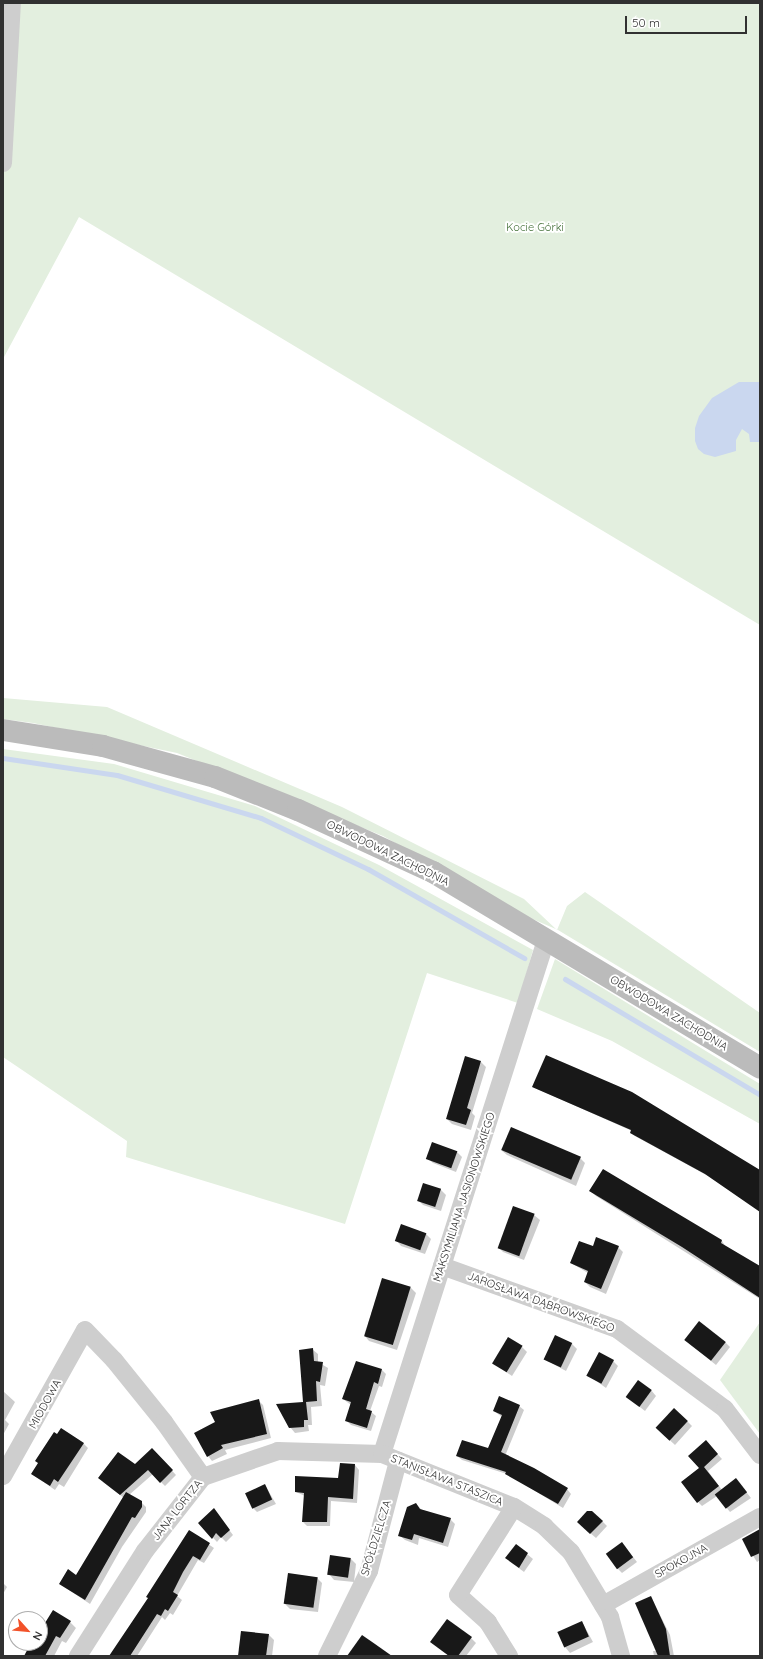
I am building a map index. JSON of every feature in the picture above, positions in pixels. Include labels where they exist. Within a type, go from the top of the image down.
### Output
[{"type":"main road","name":"OBWODOWA ZACHODNIA","points":[[3,730],[103,746],[215,777],[298,810],[432,872],[760,1068]]},
{"type":"street","points":[[3,163],[12,3]]},
{"type":"street","name":"MAKSYMILIANA JASIONOWSKIEGO","points":[[382,1454],[546,940]]},
{"type":"street","name":"JAROSŁAWA DĄBROWSKIEGO","points":[[442,1266],[617,1330],[725,1409],[760,1455]]},
{"type":"street","name":"MIODOWA","points":[[3,1476],[86,1330],[114,1360],[164,1422],[203,1477]]},
{"type":"street","name":"JANA LORTZA","points":[[78,1656],[145,1551],[203,1477],[278,1451],[382,1454]]},
{"type":"street","name":"STANISŁAWA STASZICA","points":[[382,1454],[449,1479],[514,1507],[544,1526],[571,1552],[603,1605],[610,1617],[621,1656]]},
{"type":"street","name":"SPÓŁDZIELCZA","points":[[327,1656],[369,1571],[398,1461]]},
{"type":"street","points":[[509,1656],[488,1622],[458,1595],[514,1507]]},
{"type":"street","name":"SPOKOJNA","points":[[603,1605],[760,1517]]},
{"type":"green space","name":"Kocie Górki","points":[[7,3],[760,3],[760,625],[79,217],[3,359],[3,76]]},
{"type":"green space","points":[[3,698],[107,707],[342,807],[524,899],[556,929],[521,914],[383,836],[177,753],[33,723],[3,719]]},
{"type":"green space","points":[[3,749],[114,764],[255,806],[379,865],[533,950],[518,1003],[427,973],[345,1224],[126,1157],[127,1141],[3,1057]]},
{"type":"green space","points":[[585,892],[760,1013],[760,1052],[558,930],[567,906]]},
{"type":"green space","points":[[555,959],[760,1084],[760,1124],[612,1041],[537,1009]]},
{"type":"green space","points":[[760,1322],[760,1434],[720,1380]]},
{"type":"water","points":[[739,382],[760,382],[760,442],[750,442],[749,434],[742,429],[736,440],[736,451],[715,457],[704,454],[698,449],[695,441],[695,428],[699,416],[712,398]]},
{"type":"building","points":[[546,1055],[632,1092],[760,1170],[760,1212],[705,1174],[630,1133],[631,1130],[532,1087]]},
{"type":"building","points":[[465,1056],[481,1061],[467,1108],[471,1110],[466,1125],[446,1119]]},
{"type":"building","points":[[511,1127],[581,1157],[571,1180],[501,1150]]},
{"type":"building","points":[[432,1142],[457,1151],[451,1168],[426,1159]]},
{"type":"building","points":[[603,1169],[722,1240],[721,1243],[760,1266],[760,1298],[682,1247],[589,1191]]},
{"type":"building","points":[[423,1183],[441,1189],[435,1207],[417,1201]]},
{"type":"building","points":[[513,1206],[535,1214],[519,1256],[498,1248]]},
{"type":"building","points":[[401,1224],[426,1233],[420,1250],[395,1241]]},
{"type":"building","points":[[596,1237],[619,1246],[601,1289],[584,1282],[588,1271],[570,1263],[579,1241],[593,1246]]},
{"type":"building","points":[[382,1278],[411,1287],[393,1345],[364,1336]]},
{"type":"building","points":[[699,1321],[726,1342],[711,1361],[684,1340]]},
{"type":"building","points":[[555,1335],[572,1343],[561,1368],[544,1359]]},
{"type":"building","points":[[508,1337],[523,1346],[507,1372],[492,1364]]},
{"type":"building","points":[[313,1348],[314,1361],[323,1362],[320,1382],[316,1381],[317,1401],[306,1402],[308,1420],[304,1420],[304,1427],[289,1428],[276,1404],[303,1402],[299,1350]]},
{"type":"building","points":[[599,1352],[614,1360],[601,1384],[586,1376]]},
{"type":"building","points":[[356,1361],[382,1369],[378,1384],[374,1382],[366,1409],[372,1411],[367,1428],[345,1421],[351,1402],[342,1399]]},
{"type":"building","points":[[638,1380],[652,1390],[639,1407],[626,1397]]},
{"type":"building","points":[[499,1396],[520,1405],[501,1452],[534,1468],[568,1488],[558,1504],[505,1474],[506,1472],[456,1456],[462,1440],[488,1448],[502,1415],[493,1411]]},
{"type":"building","points":[[259,1399],[267,1434],[221,1445],[223,1448],[207,1457],[194,1433],[215,1422],[210,1412]]},
{"type":"building","points":[[674,1408],[688,1421],[669,1441],[656,1428]]},
{"type":"building","points":[[61,1428],[84,1443],[58,1482],[54,1479],[50,1486],[31,1474],[38,1463],[35,1461],[54,1432],[57,1434]]},
{"type":"building","points":[[706,1440],[718,1454],[704,1467],[719,1486],[697,1503],[681,1482],[699,1468],[688,1456]]},
{"type":"building","points":[[152,1448],[173,1470],[160,1483],[148,1470],[120,1495],[98,1478],[118,1452],[135,1464]]},
{"type":"building","points":[[340,1463],[355,1464],[353,1499],[328,1497],[327,1522],[302,1522],[304,1493],[295,1492],[295,1476],[338,1478]]},
{"type":"building","points":[[736,1478],[747,1492],[726,1509],[715,1495]]},
{"type":"building","points":[[265,1484],[272,1499],[252,1509],[245,1493]]},
{"type":"building","points":[[126,1492],[142,1501],[142,1507],[135,1518],[132,1517],[85,1600],[59,1584],[68,1569],[76,1575]]},
{"type":"building","points":[[416,1503],[420,1509],[451,1518],[443,1543],[414,1534],[412,1540],[398,1536],[407,1507]]},
{"type":"building","points":[[214,1508],[230,1530],[221,1538],[216,1533],[212,1539],[198,1523]]},
{"type":"building","points":[[587,1511],[592,1511],[603,1521],[590,1534],[577,1522]]},
{"type":"building","points":[[760,1529],[760,1553],[751,1557],[742,1539]]},
{"type":"building","points":[[189,1530],[210,1543],[200,1560],[193,1556],[183,1572],[173,1592],[178,1595],[168,1611],[165,1609],[161,1616],[157,1614],[130,1656],[109,1656],[148,1598],[146,1597]]},
{"type":"building","points":[[622,1542],[633,1557],[617,1569],[606,1554]]},
{"type":"building","points":[[516,1544],[528,1553],[519,1568],[505,1558]]},
{"type":"building","points":[[330,1555],[351,1558],[348,1578],[327,1575]]},
{"type":"building","points":[[288,1573],[318,1577],[313,1608],[284,1604]]},
{"type":"building","points":[[651,1596],[666,1629],[670,1656],[658,1656],[635,1603]]},
{"type":"building","points":[[53,1610],[71,1621],[60,1638],[56,1636],[48,1651],[48,1618]]},
{"type":"building","points":[[447,1619],[472,1637],[458,1656],[449,1656],[430,1642]]},
{"type":"building","points":[[582,1621],[589,1637],[564,1648],[557,1632]]},
{"type":"building","points":[[241,1631],[269,1634],[266,1656],[238,1656]]},
{"type":"building","points":[[362,1635],[375,1644],[392,1656],[347,1656]]},
{"type":"building","points":[[27,1651],[48,1651],[45,1656],[24,1656]]},
{"type":"waterway","points":[[3,758],[117,775],[261,818],[368,869],[524,958]]},
{"type":"waterway","points":[[565,979],[760,1095]]}]
